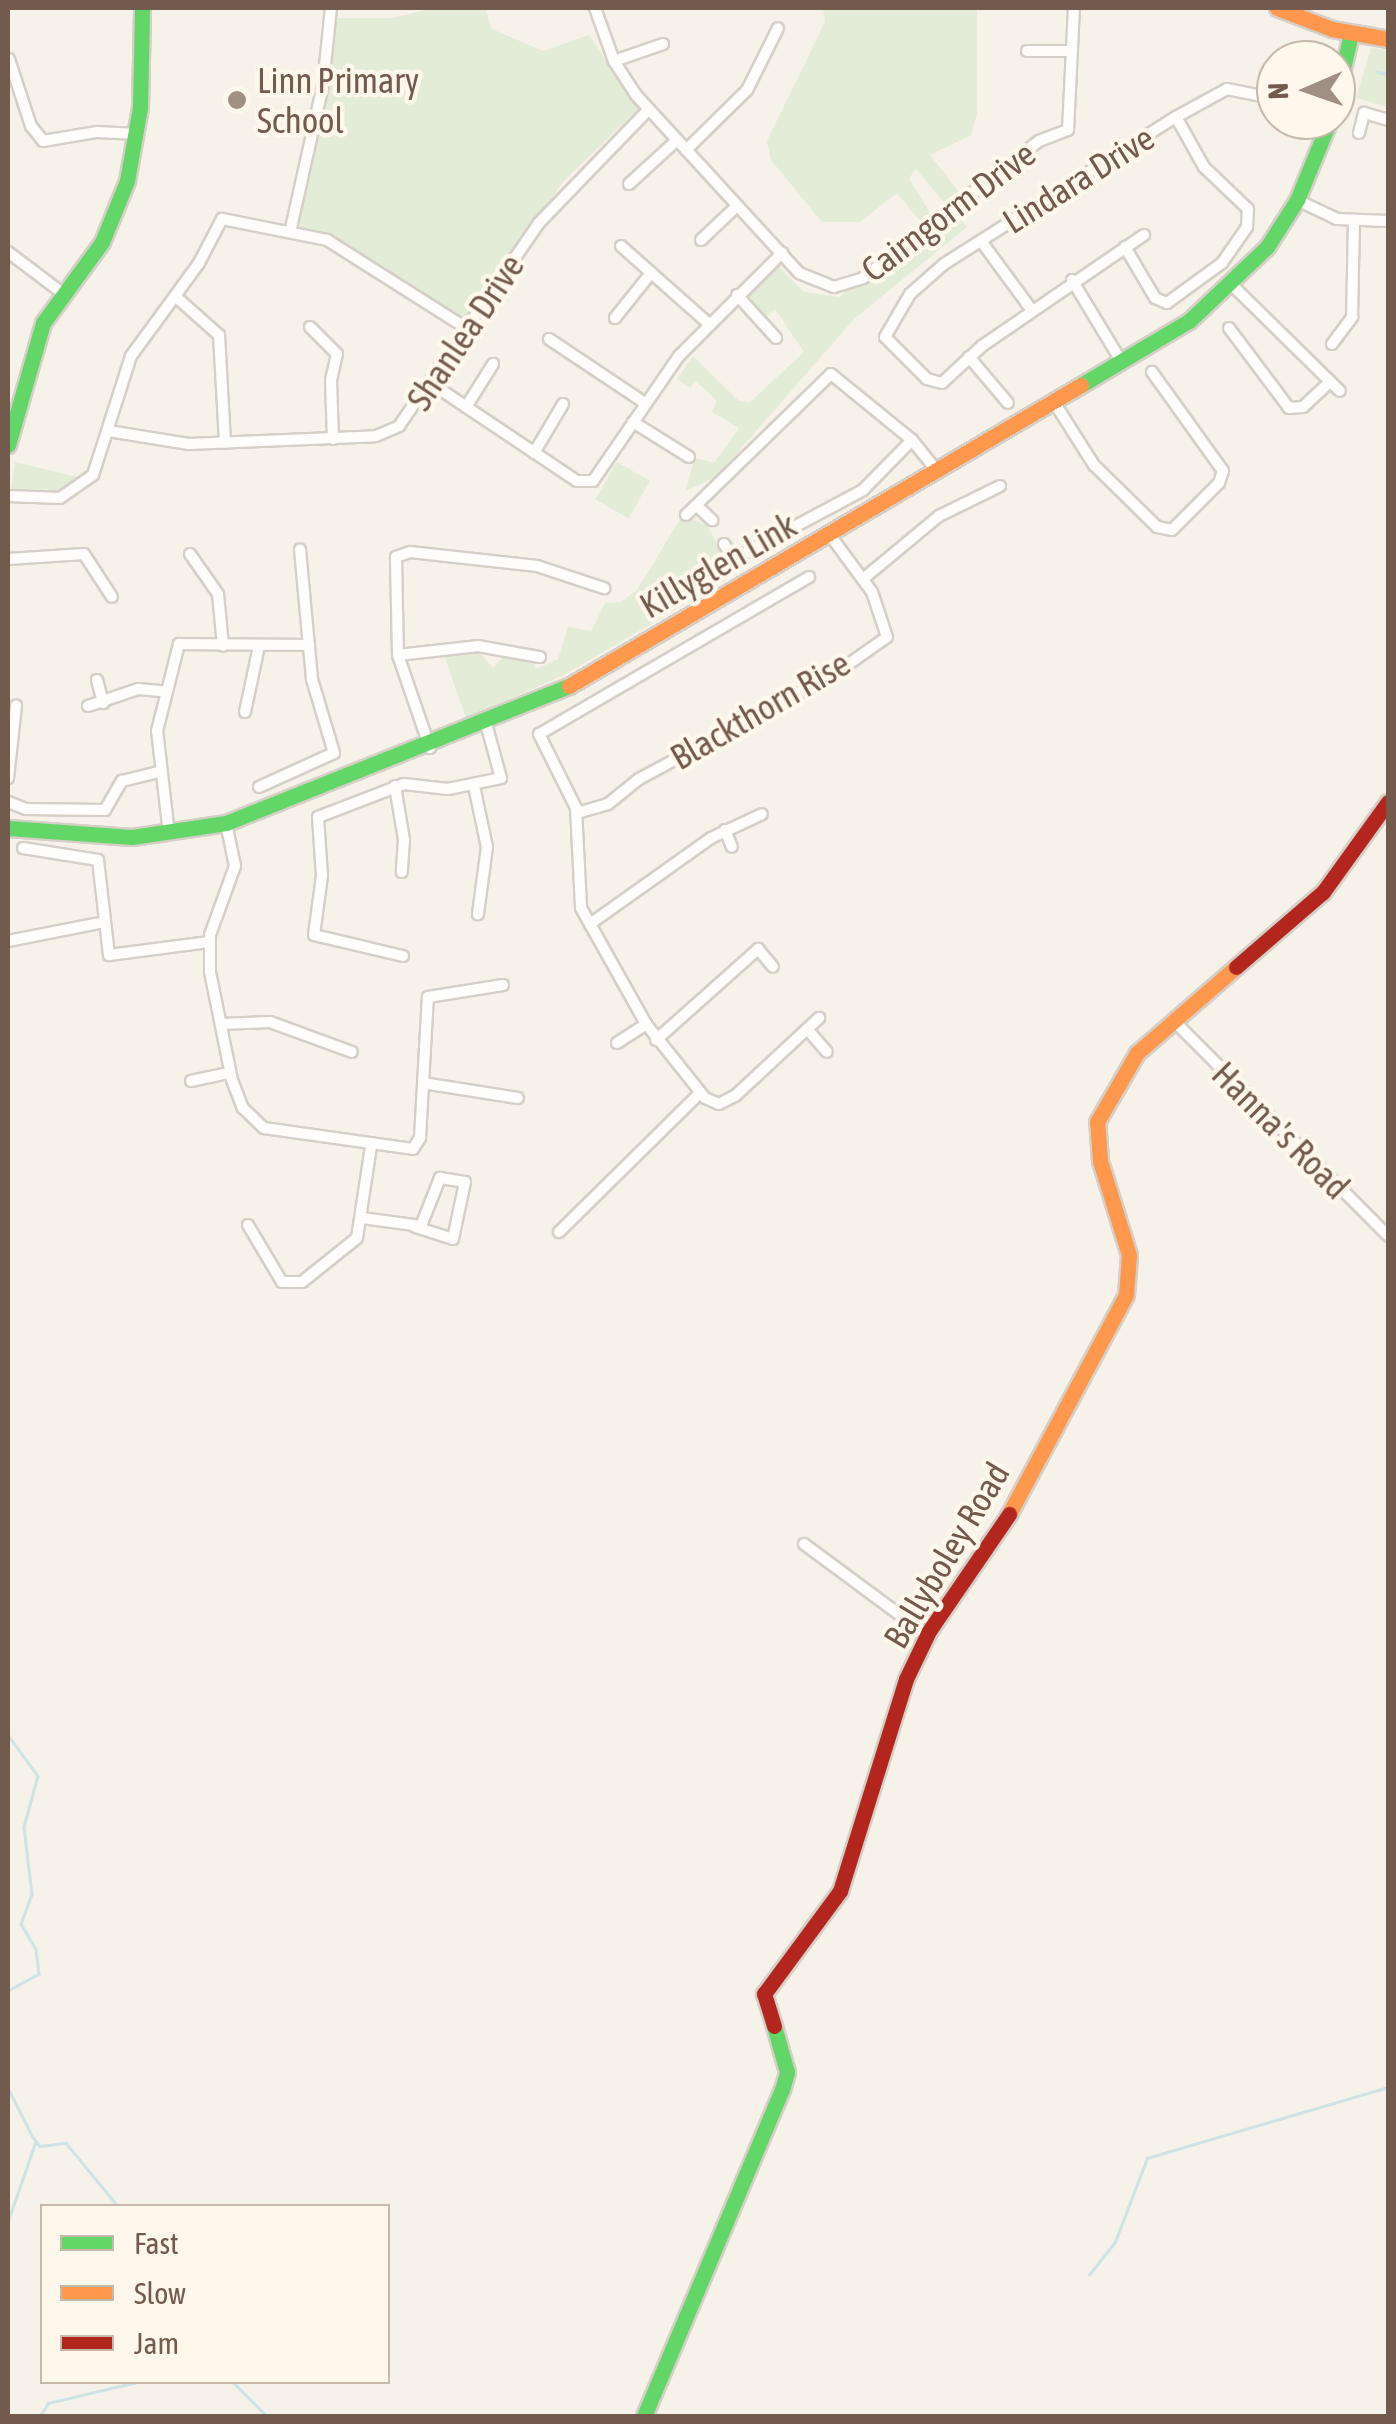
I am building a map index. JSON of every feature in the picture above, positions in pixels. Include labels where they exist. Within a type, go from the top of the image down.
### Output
[{"type":"street","points":[[8,445],[34,343],[62,292],[112,223],[138,134],[142,8]]},
{"type":"street","points":[[291,228],[321,95],[332,8]]},
{"type":"street","name":"Cairngorm Drive","points":[[594,8],[614,61],[649,109],[782,253],[818,285],[853,284],[1039,141],[1070,127],[1072,51]]},
{"type":"street","points":[[1026,51],[1072,51],[1074,8]]},
{"type":"street","points":[[1277,8],[1351,34],[1388,40]]},
{"type":"street","points":[[686,150],[748,90],[778,28]]},
{"type":"street","points":[[1350,40],[1351,34]]},
{"type":"street","points":[[614,61],[663,44]]},
{"type":"street","points":[[9,59],[31,126],[43,141],[97,132],[138,134]]},
{"type":"street","name":"Lindara Drive","points":[[1144,234],[1072,280],[935,383],[884,333],[914,289],[981,241],[1176,117],[1230,89],[1256,95]]},
{"type":"street","name":"Shanlea Drive","points":[[108,430],[174,443],[225,443],[333,439],[394,430],[432,384],[556,203],[649,109]]},
{"type":"street","points":[[1358,133],[1364,113],[1388,120]]},
{"type":"street","name":"Lindara Drive","points":[[1125,246],[1156,298],[1168,303],[1215,269],[1244,234],[1248,209],[1204,166],[1176,117]]},
{"type":"street","points":[[628,184],[676,140]]},
{"type":"street","name":"Killyglen Link","points":[[8,828],[169,834],[226,823],[486,727],[830,536],[1121,361],[1232,285],[1296,200],[1322,140]]},
{"type":"street","points":[[1296,200],[1354,220],[1388,221]]},
{"type":"street","points":[[701,240],[737,206]]},
{"type":"street","points":[[8,496],[48,500],[74,493],[93,475],[131,356],[175,296],[222,218],[291,228],[348,250],[468,329]]},
{"type":"street","points":[[1332,344],[1352,316],[1354,220]]},
{"type":"street","name":"Lindara Drive","points":[[981,241],[1031,310]]},
{"type":"street","points":[[621,246],[709,324]]},
{"type":"street","points":[[8,253],[62,292]]},
{"type":"street","points":[[432,384],[534,453],[586,482],[598,477],[645,403],[709,324],[782,253]]},
{"type":"street","points":[[615,318],[651,273]]},
{"type":"street","points":[[1072,280],[1121,361]]},
{"type":"street","points":[[1232,285],[1340,391]]},
{"type":"street","points":[[737,295],[776,338]]},
{"type":"street","points":[[175,296],[219,335],[225,443]]},
{"type":"street","points":[[1246,327],[1232,332],[1289,408],[1304,406],[1330,382]]},
{"type":"street","points":[[310,328],[337,354],[331,380],[333,439]]},
{"type":"street","points":[[549,339],[645,403]]},
{"type":"street","points":[[968,357],[1008,403]]},
{"type":"street","points":[[466,406],[493,364]]},
{"type":"street","points":[[1054,402],[1094,465],[1158,528],[1171,531],[1220,482],[1223,471],[1152,372]]},
{"type":"street","points":[[686,515],[828,375],[842,377],[912,440],[938,472]]},
{"type":"street","points":[[534,453],[563,404]]},
{"type":"street","points":[[633,422],[689,457]]},
{"type":"street","points":[[719,568],[868,487],[912,440]]},
{"type":"street","points":[[863,578],[938,516],[1000,486]]},
{"type":"street","points":[[697,506],[712,520]]},
{"type":"street","name":"Blackthorn Rise","points":[[577,813],[612,802],[639,779],[883,640],[888,626],[863,578],[830,536]]},
{"type":"street","points":[[724,544],[736,562]]},
{"type":"street","points":[[258,787],[334,753],[309,645],[300,550]]},
{"type":"street","points":[[430,748],[398,655],[394,564],[402,553],[537,566],[604,588]]},
{"type":"street","points":[[8,559],[84,554],[112,597]]},
{"type":"street","points":[[190,554],[218,594],[224,646]]},
{"type":"street","points":[[810,577],[541,729],[540,740],[577,813],[576,890],[587,920],[656,1040],[700,1092],[719,1104],[735,1096],[819,1018]]},
{"type":"street","points":[[169,834],[159,772],[163,691],[179,644],[309,645]]},
{"type":"street","points":[[245,712],[260,646]]},
{"type":"street","points":[[398,655],[478,646],[540,657]]},
{"type":"street","points":[[98,680],[103,703]]},
{"type":"street","points":[[88,706],[138,689],[163,691]]},
{"type":"street","points":[[8,778],[16,705]]},
{"type":"street","points":[[403,956],[321,940],[312,926],[322,876],[318,817],[394,786],[474,786],[504,773],[486,727]]},
{"type":"street","points":[[8,802],[26,809],[104,810],[122,781],[159,772]]},
{"type":"street","points":[[394,786],[404,834],[402,872]]},
{"type":"street","points":[[474,786],[487,847],[478,914]]},
{"type":"street","name":"Ballyboley Road","points":[[644,2416],[782,2090],[787,2072],[764,1994],[840,1891],[906,1679],[927,1635],[997,1537],[1126,1294],[1129,1255],[1100,1160],[1097,1122],[1137,1053],[1322,892],[1388,802]]},
{"type":"street","points":[[587,920],[725,830],[762,814]]},
{"type":"street","points":[[226,823],[235,866],[210,942],[230,1073],[242,1108],[264,1128],[371,1146],[418,1145],[428,997],[503,985]]},
{"type":"street","points":[[725,830],[732,846]]},
{"type":"street","points":[[23,848],[98,860],[100,923],[106,951],[115,957],[210,942]]},
{"type":"street","points":[[8,940],[100,923]]},
{"type":"street","points":[[656,1040],[758,949],[774,967]]},
{"type":"street","points":[[221,1024],[270,1022],[352,1052]]},
{"type":"street","name":"Hanna's Road","points":[[1175,1022],[1388,1236]]},
{"type":"street","points":[[617,1043],[646,1024]]},
{"type":"street","points":[[808,1029],[827,1052]]},
{"type":"street","points":[[191,1081],[230,1073]]},
{"type":"street","points":[[423,1083],[518,1098]]},
{"type":"street","points":[[559,1232],[700,1092]]},
{"type":"street","points":[[248,1224],[282,1281],[294,1285],[348,1250],[362,1218],[371,1146]]},
{"type":"street","points":[[362,1218],[415,1227],[453,1239],[466,1182],[440,1178],[425,1223],[415,1227]]},
{"type":"street","points":[[804,1544],[927,1635]]},
{"type":"green space","points":[[435,8],[485,8],[492,29],[543,51],[589,35],[638,109],[563,182],[463,323],[296,226],[335,18],[391,18]]},
{"type":"green space","points":[[823,8],[977,8],[977,114],[971,135],[930,155],[959,192],[945,204],[916,169],[909,178],[930,213],[921,222],[897,193],[860,222],[822,222],[771,160],[767,141],[825,22]]},
{"type":"green space","points":[[1371,48],[1388,50],[1388,107],[1356,98]]},
{"type":"green space","points":[[955,212],[967,227],[854,319],[716,477],[685,491],[695,458],[714,463],[739,428],[712,412],[717,401],[696,381],[690,388],[677,379],[693,356],[739,401],[750,402],[804,352],[775,309],[763,319],[742,296],[778,266],[804,292],[839,297]]},
{"type":"green space","points":[[15,462],[82,478],[54,494],[48,489],[19,493],[11,489]]},
{"type":"green space","points":[[617,462],[650,481],[628,518],[596,499]]},
{"type":"green space","points":[[682,516],[707,525],[724,557],[719,570],[737,574],[562,676],[466,718],[444,655],[480,653],[493,668],[506,654],[532,661],[536,669],[558,659],[568,627],[591,631],[605,603],[621,602],[637,590]]},
{"type":"waterway","points":[[1377,72],[1388,74]]},
{"type":"waterway","points":[[8,1735],[38,1776],[24,1827],[32,1894],[21,1924],[36,1949],[39,1974],[8,1991]]},
{"type":"waterway","points":[[8,2059],[8,2088],[33,2137],[40,2146],[66,2143],[116,2204]]},
{"type":"waterway","points":[[1089,2275],[1115,2242],[1147,2158],[1388,2087]]},
{"type":"waterway","points":[[8,2221],[35,2143]]},
{"type":"waterway","points":[[40,2416],[48,2403],[129,2384]]},
{"type":"waterway","points":[[235,2384],[267,2416]]},
{"type":"traffic: fast","points":[[8,445],[43,323],[102,242],[127,181],[140,107],[142,8]]},
{"type":"traffic: fast","points":[[1350,40],[1351,34]]},
{"type":"traffic: fast","points":[[1081,385],[1189,321],[1267,247],[1297,200],[1322,140]]},
{"type":"traffic: fast","points":[[8,828],[132,837],[226,823],[569,686]]},
{"type":"traffic: fast","points":[[644,2416],[782,2090],[787,2072],[774,2026]]},
{"type":"traffic: slow","points":[[1277,8],[1332,29],[1388,39]]},
{"type":"traffic: slow","points":[[569,686],[1081,385]]},
{"type":"traffic: slow","points":[[1009,1514],[1126,1295],[1129,1255],[1100,1161],[1097,1122],[1137,1053],[1236,967]]},
{"type":"traffic: jam","points":[[1236,967],[1323,892],[1388,802]]},
{"type":"traffic: jam","points":[[774,2026],[764,1994],[840,1891],[906,1679],[929,1631],[1009,1514]]},
{"type":"place","name":"Linn Primary School","points":[[237,100]]}]
